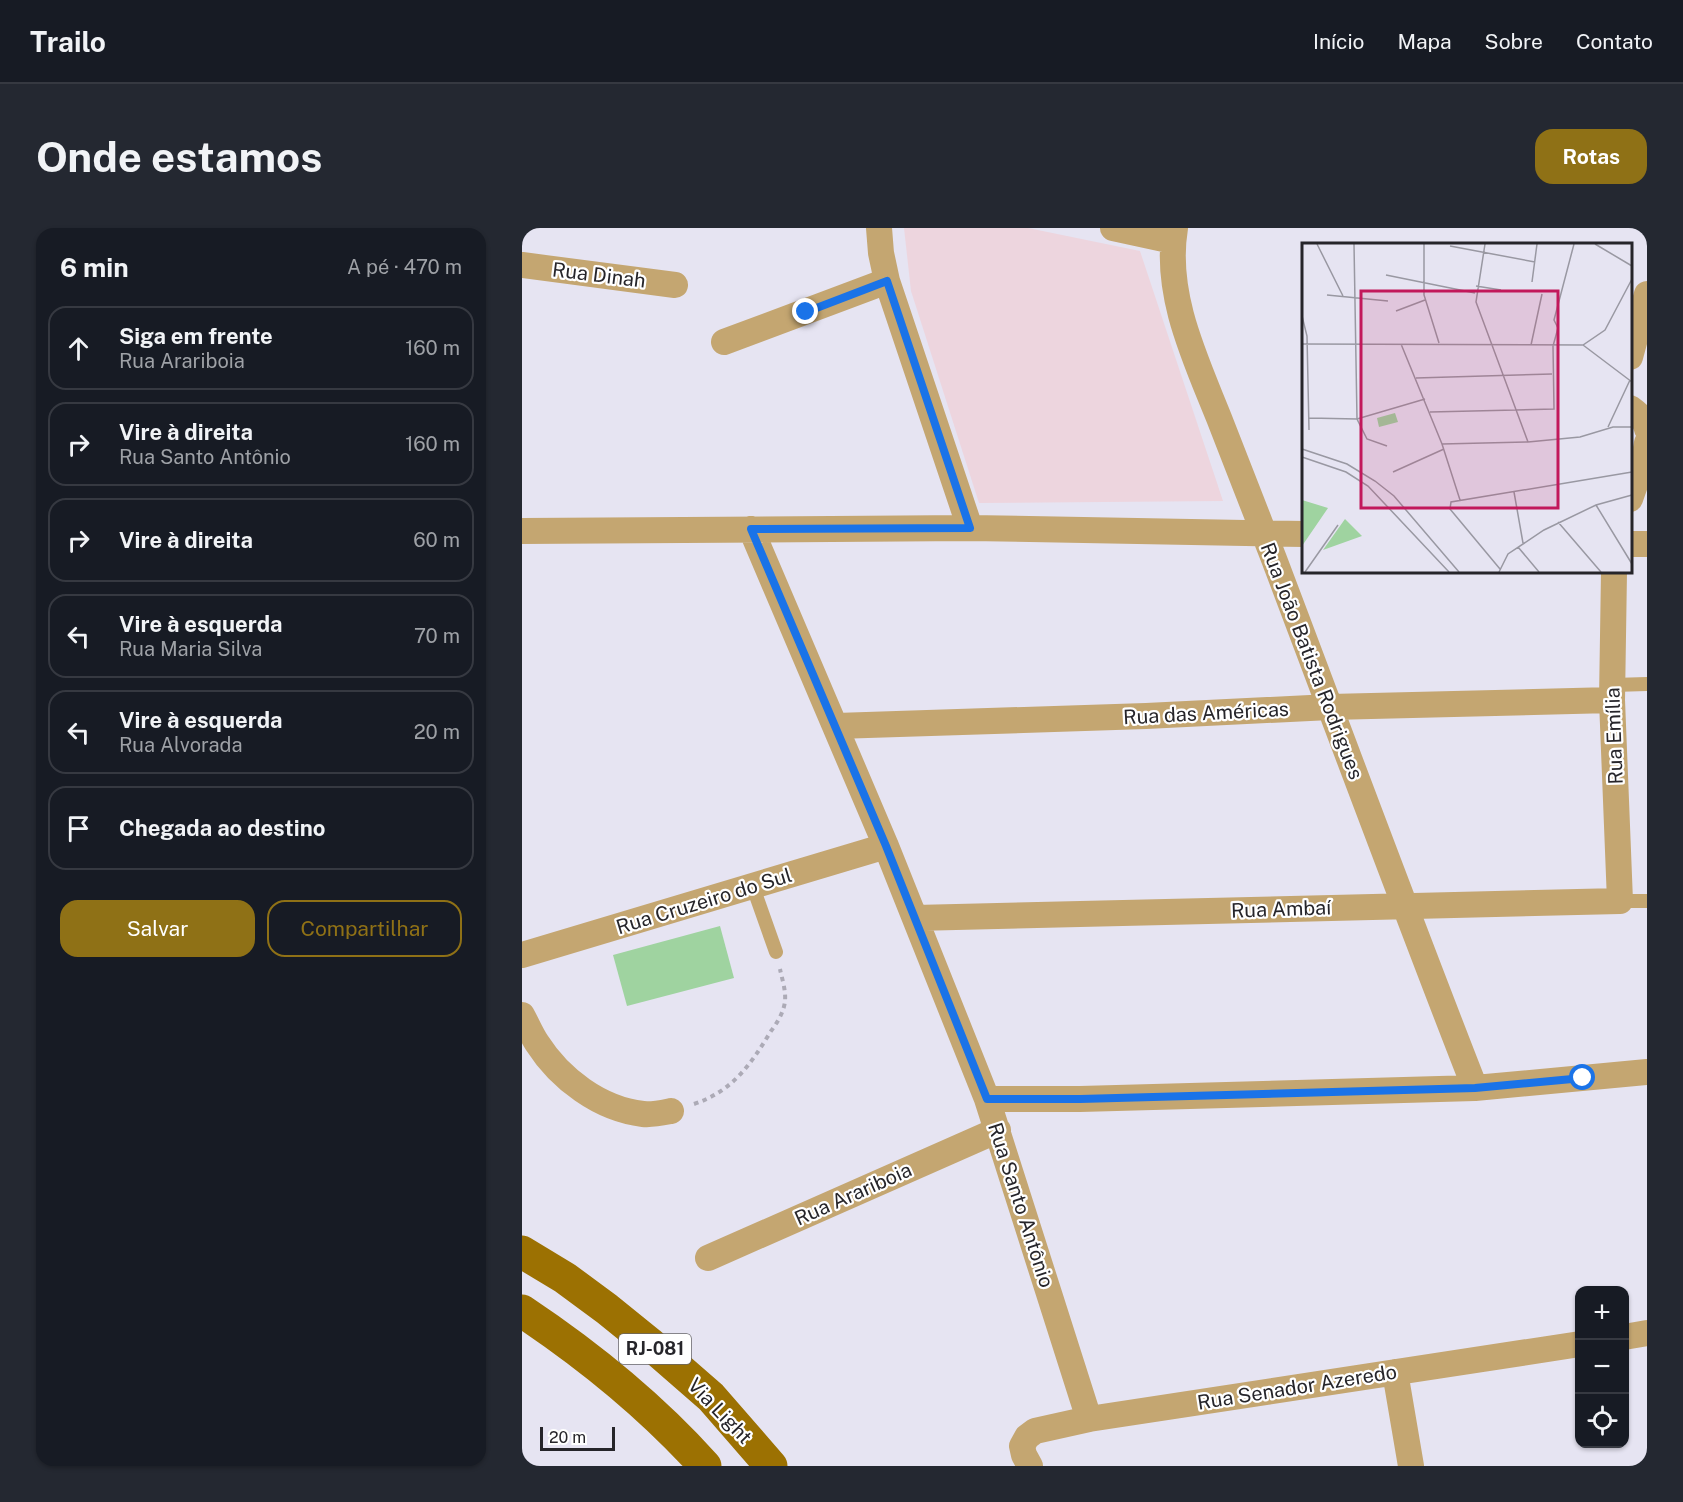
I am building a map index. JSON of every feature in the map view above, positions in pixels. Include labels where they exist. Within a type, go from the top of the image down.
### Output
[{"type":"main road","name":"Via Light","points":[[522,1252],[564,1278],[649,1343],[711,1397],[771,1466]]},
{"type":"main road","name":"RJ-081","points":[[522,1311],[562,1338],[634,1395],[705,1466]]},
{"type":"street","points":[[879,228],[887,281],[970,528]]},
{"type":"street","points":[[1113,228],[1174,234]]},
{"type":"street","name":"Rua João Batista Rodrigues","points":[[1174,234],[1172,269],[1188,339],[1475,1088]]},
{"type":"street","name":"Rua Dinah","points":[[522,266],[675,285]]},
{"type":"street","points":[[724,342],[887,281]]},
{"type":"street","points":[[1632,350],[1647,294]]},
{"type":"street","points":[[1632,409],[1640,415],[1647,429]]},
{"type":"street","points":[[1632,493],[1647,443]]},
{"type":"street","points":[[522,531],[970,528],[1302,534]]},
{"type":"street","name":"Rua Santo Antônio","points":[[751,529],[886,846],[987,1099],[1089,1419]]},
{"type":"street","name":"Rua Emília","points":[[1614,573],[1612,692],[1620,901]]},
{"type":"street","name":"Rua das Américas","points":[[836,726],[1146,716],[1612,692]]},
{"type":"street","name":"Rua Cruzeiro do Sul","points":[[522,955],[886,846]]},
{"type":"street","name":"Rua Ambaí","points":[[915,918],[1620,901]]},
{"type":"street","points":[[522,1014],[537,1044],[560,1072],[577,1086],[600,1100],[622,1109],[643,1114],[671,1111]]},
{"type":"street","points":[[987,1099],[1080,1099],[1475,1088],[1647,1072]]},
{"type":"street","name":"Rua Arariboia","points":[[708,1258],[998,1130]]},
{"type":"street","points":[[1629,1336],[1647,1333]]},
{"type":"street","name":"Rua Senador Azeredo","points":[[1026,1456],[1027,1437],[1035,1431],[1089,1419],[1575,1345]]},
{"type":"street","points":[[1395,1372],[1411,1466]]},
{"type":"lane","points":[[1612,692],[1647,684]]},
{"type":"lane","points":[[753,887],[776,952]]},
{"type":"lane","name":"Rua Ambaí","points":[[1620,901],[1647,900]]},
{"type":"path","points":[[671,1111],[713,1097],[730,1086],[761,1048],[785,1004],[785,992],[776,952]]},
{"type":"shaded area","points":[[904,228],[1028,228],[1140,251],[1223,501],[979,503],[911,291]]},
{"type":"green space","points":[[720,926],[734,978],[627,1006],[613,955]]},
{"type":"route","points":[[806,312],[887,281],[970,528],[751,529],[886,846],[987,1099],[1080,1099],[1475,1088],[1583,1078]]}]
